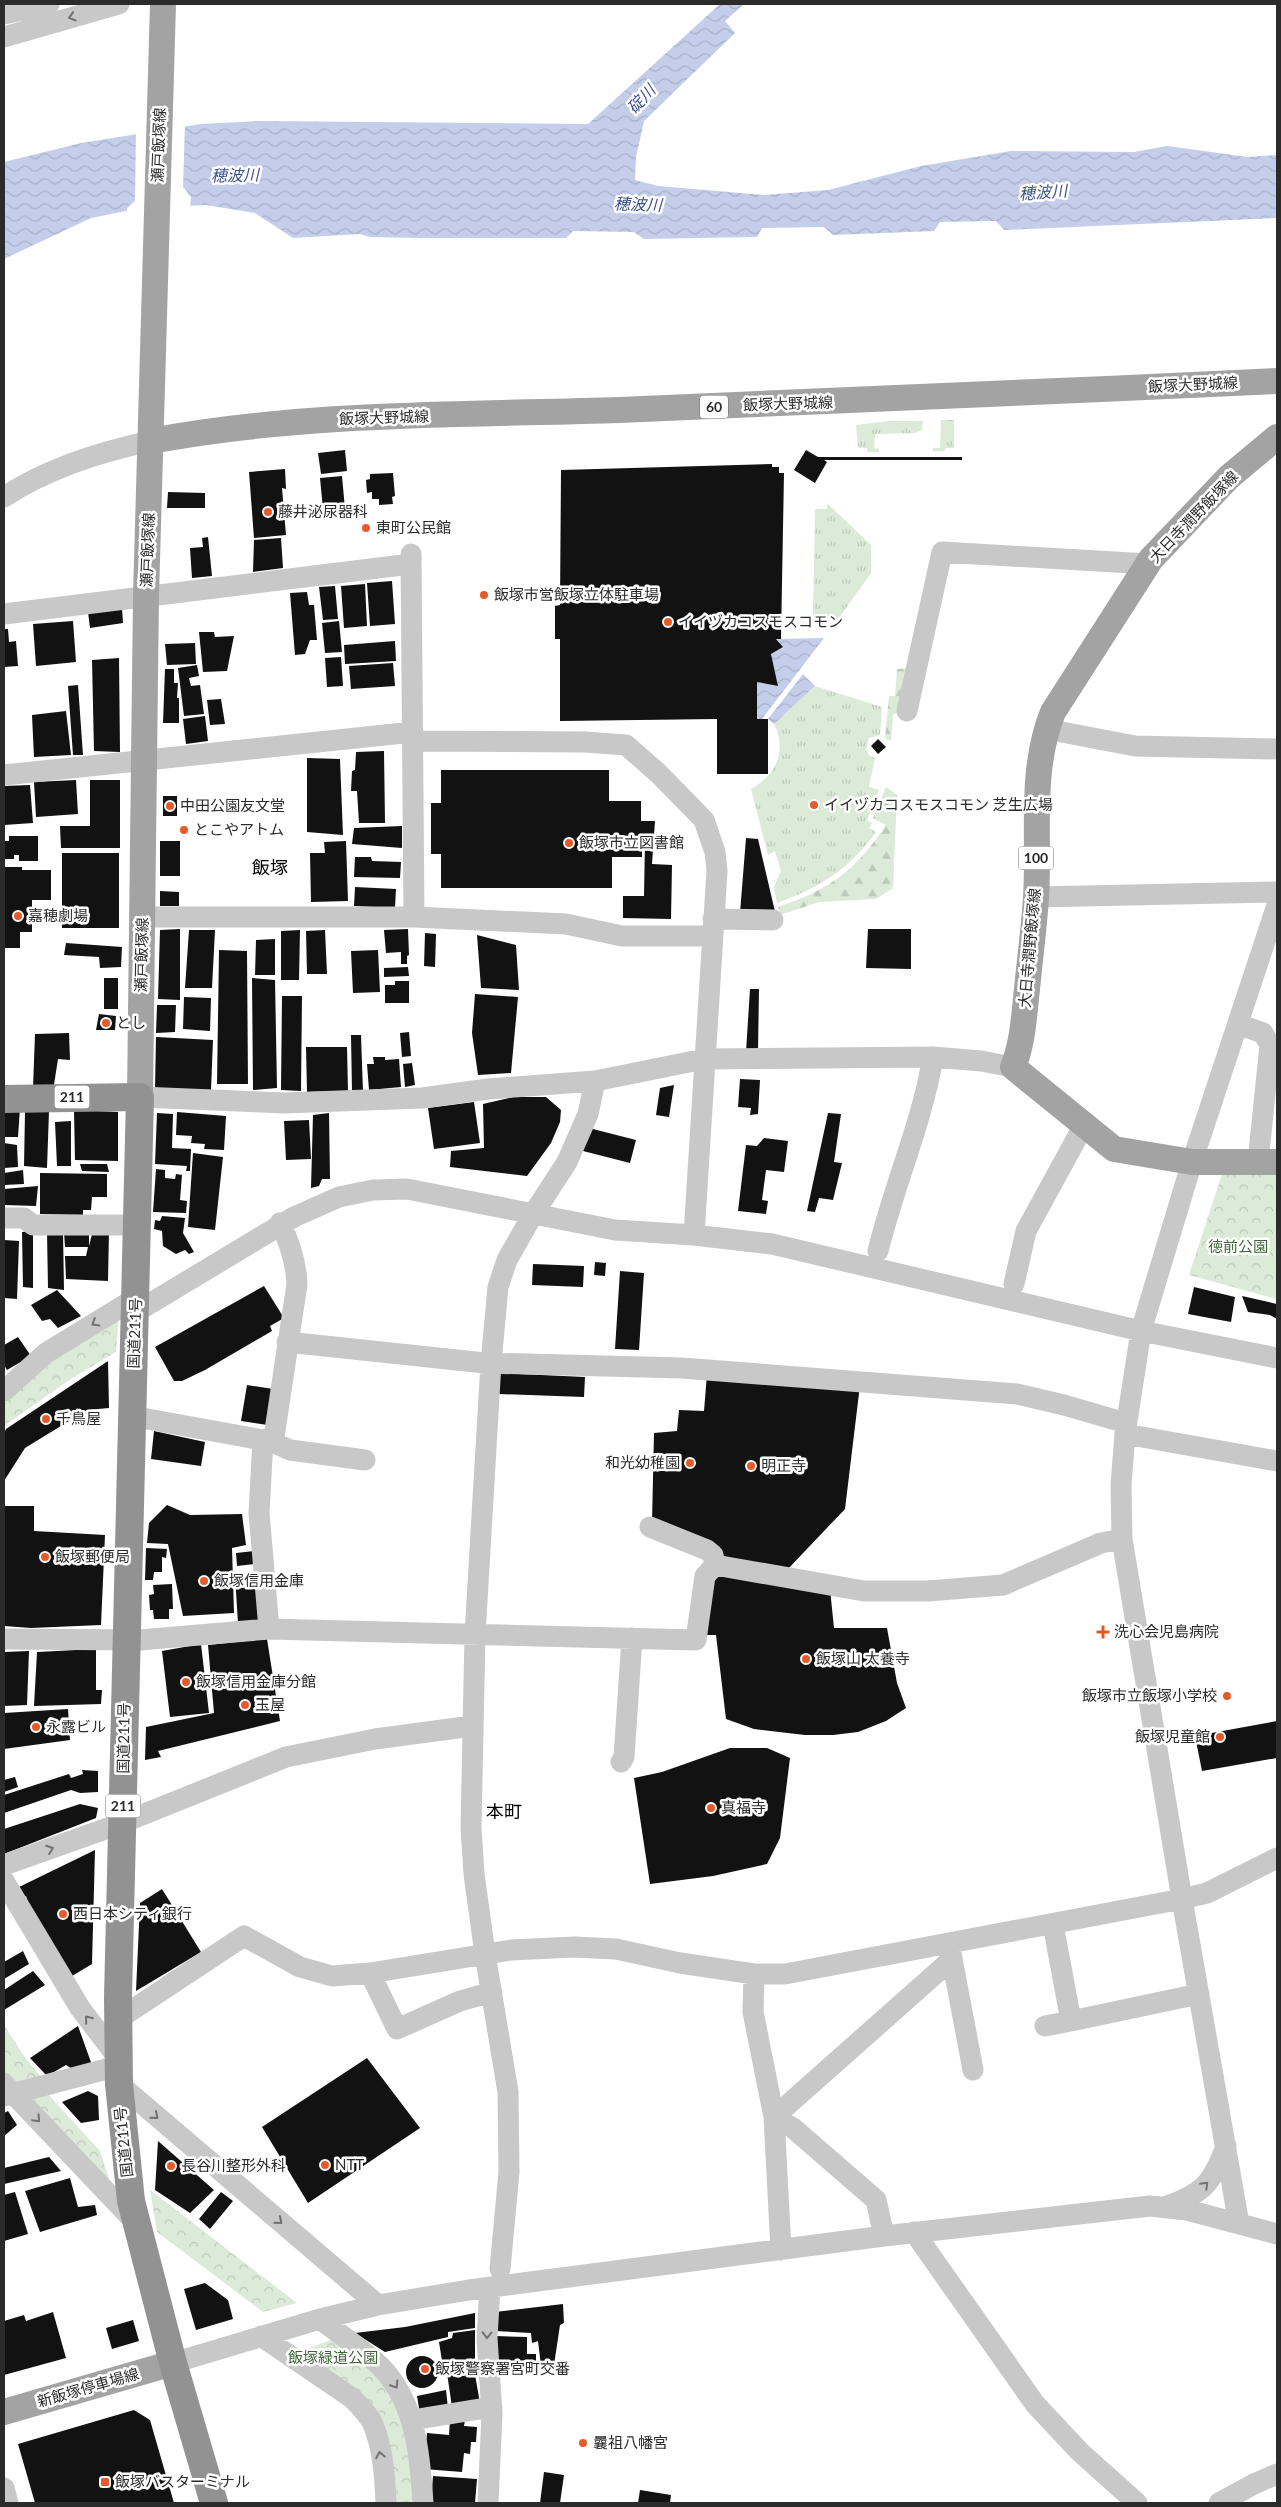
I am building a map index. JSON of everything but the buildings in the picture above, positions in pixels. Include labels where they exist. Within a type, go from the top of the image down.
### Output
[{"type":"highway","name":"211","points":[[4,1098],[140,1097]]},
{"type":"highway","name":"国道211号","points":[[140,1097],[117,2020],[118,2069],[128,2184],[135,2222],[173,2363],[214,2503]]},
{"type":"main road","name":"瀬戸飯塚線","points":[[140,1097],[146,595],[163,6]]},
{"type":"main road","name":"飯塚大野城線","points":[[151,433],[353,418],[841,402],[1277,381]]},
{"type":"main road","name":"大日寺潤野飯塚線","points":[[1013,1067],[1019,1047],[1025,1010],[1036,897],[1036,796],[1046,729],[1064,692],[1149,564],[1229,477],[1277,437]]},
{"type":"main road","points":[[1013,1067],[1114,1149],[1192,1162],[1268,1162]]},
{"type":"main road","name":"新飯塚停車場線","points":[[4,2412],[173,2363]]},
{"type":"street","points":[[4,14],[50,4]]},
{"type":"street","points":[[4,37],[119,4]]},
{"type":"street","points":[[4,497],[57,469],[120,447],[151,433]]},
{"type":"street","points":[[907,711],[942,552],[1149,564]]},
{"type":"street","points":[[4,614],[411,559],[414,737],[414,917]]},
{"type":"street","points":[[1046,729],[1135,746],[1277,749]]},
{"type":"street","points":[[4,775],[144,759],[414,737],[626,745],[658,772],[704,820],[715,852],[717,870],[694,1235]]},
{"type":"street","points":[[1036,897],[1277,892]]},
{"type":"street","points":[[1239,2224],[1122,1539],[1125,1429],[1141,1332],[1192,1162],[1277,905]]},
{"type":"street","points":[[143,917],[414,917],[566,924],[622,936],[773,920]]},
{"type":"street","points":[[1238,1024],[1263,1033],[1270,1045],[1268,1162]]},
{"type":"street","points":[[878,1251],[889,1204],[918,1124],[933,1057]]},
{"type":"street","points":[[140,1097],[284,1103],[422,1098],[488,1089],[595,1081],[704,1059],[933,1057],[981,1061],[1013,1067]]},
{"type":"street","points":[[488,2503],[492,2407],[487,2338],[509,2172],[508,2092],[485,1954],[472,1858],[472,1726],[475,1634],[491,1364],[498,1287],[507,1260],[532,1216],[567,1162],[588,1114],[595,1081]]},
{"type":"street","points":[[1014,1284],[1026,1231],[1084,1125]]},
{"type":"street","points":[[4,1391],[54,1348],[136,1305],[280,1223],[339,1197],[382,1190],[407,1190],[532,1216],[615,1230],[694,1235],[772,1244],[1141,1332],[1277,1358]]},
{"type":"street","points":[[4,1218],[24,1218],[33,1225],[137,1225]]},
{"type":"street","points":[[270,1629],[259,1513],[266,1440],[276,1433],[297,1284],[296,1264],[280,1223]]},
{"type":"street","points":[[288,1342],[491,1364],[682,1368],[1017,1394],[1064,1405],[1125,1429],[1277,1461]]},
{"type":"street","points":[[131,1416],[266,1440],[290,1450],[365,1460]]},
{"type":"street","points":[[650,1527],[707,1550],[713,1555],[715,1565]]},
{"type":"street","points":[[4,1639],[126,1640],[270,1629],[696,1640],[705,1576],[709,1569],[715,1565],[864,1591],[947,1590],[1003,1585],[1101,1543],[1122,1539]]},
{"type":"street","points":[[621,1762],[624,1757],[632,1638]]},
{"type":"street","points":[[4,1865],[122,1822],[286,1757],[375,1739],[472,1726]]},
{"type":"street","points":[[117,2020],[244,1936],[300,1967],[332,1976],[370,1974],[512,1950],[574,1946],[616,1949],[680,1963],[754,1974],[785,1974],[950,1951],[1053,1924],[1182,1899],[1207,1893],[1277,1858]]},
{"type":"street","points":[[4,1881],[118,2069],[378,2305]]},
{"type":"street","points":[[1053,1924],[1071,2021]]},
{"type":"street","points":[[950,1951],[973,2070]]},
{"type":"street","points":[[774,2118],[950,1951]]},
{"type":"street","points":[[370,1974],[397,2029],[436,2010],[492,1992]]},
{"type":"street","points":[[754,1974],[753,2012],[774,2118],[780,2250]]},
{"type":"street","points":[[1046,2026],[1199,1994]]},
{"type":"street","points":[[7,2091],[118,2069]]},
{"type":"street","points":[[7,2091],[135,2222]]},
{"type":"street","points":[[774,2118],[793,2128],[876,2200],[884,2236]]},
{"type":"street","points":[[1167,2206],[1191,2198],[1203,2187],[1216,2171],[1226,2146]]},
{"type":"street","points":[[173,2363],[320,2319],[495,2278],[780,2250],[914,2232],[1131,2207],[1167,2206],[1277,2234]]},
{"type":"street","points":[[914,2232],[1035,2404],[1080,2452],[1137,2503]]},
{"type":"street","points":[[320,2319],[379,2365],[396,2384],[412,2420],[421,2475],[423,2503]]},
{"type":"street","points":[[261,2336],[352,2398],[363,2409],[372,2423],[379,2449],[386,2503]]},
{"type":"street","points":[[412,2420],[492,2407]]},
{"type":"street","points":[[1219,2503],[1277,2474]]},
{"type":"street","points":[[4,2488],[8,2503]]},
{"type":"green space","points":[[941,420],[954,420],[954,448],[945,448],[945,451],[933,451],[933,448],[940,448]]},
{"type":"green space","points":[[889,421],[923,421],[922,430],[915,433],[875,434],[874,448],[879,449],[879,452],[867,452],[867,448],[858,448],[856,425]]},
{"type":"green space","points":[[827,503],[871,545],[871,573],[839,618],[813,617],[815,509],[827,509]]},
{"type":"green space","points":[[912,668],[904,708],[893,715],[891,741],[885,738],[889,696],[895,696],[897,669]]},
{"type":"green space","name":"イイヅカコスモスコモン 芝生広場","points":[[815,686],[882,707],[880,735],[869,738],[866,749],[869,755],[875,758],[869,787],[879,790],[867,820],[872,823],[869,828],[876,832],[855,857],[833,876],[807,891],[777,903],[774,887],[781,871],[775,851],[768,855],[751,789],[767,777],[777,762],[780,744],[774,724]]},
{"type":"green space","points":[[886,787],[897,795],[893,888],[876,899],[819,902],[780,915],[778,907],[813,893],[827,885],[852,867],[863,855],[886,825],[873,818]]},
{"type":"green space","name":"徳前公園","points":[[1277,1168],[1277,1299],[1189,1275],[1223,1171]]},
{"type":"green space","points":[[119,1316],[116,1352],[72,1378],[4,1426],[4,1398],[26,1378]]},
{"type":"green space","points":[[4,2025],[24,2056],[41,2077],[13,2087],[4,2077]]},
{"type":"green space","points":[[46,2092],[100,2151],[111,2185],[23,2098]]},
{"type":"green space","name":"飯塚緑道公園","points":[[150,2190],[297,2303],[263,2312],[157,2232]]},
{"type":"green space","name":"飯塚緑道公園","points":[[333,2339],[376,2370],[401,2406],[417,2503],[391,2503],[381,2429],[297,2353]]},
{"type":"water","points":[[720,4],[744,4],[725,21],[735,33],[644,121],[636,157],[635,180],[658,186],[764,195],[828,190],[921,166],[1011,151],[1134,152],[1167,146],[1248,157],[1277,155],[1277,218],[1004,230],[996,221],[940,222],[934,231],[833,235],[824,227],[762,228],[757,237],[644,239],[634,232],[573,231],[566,238],[370,237],[360,234],[293,238],[255,213],[206,205],[141,208],[91,218],[4,259],[4,162],[81,143],[201,124],[259,121],[588,124]]},
{"type":"water","points":[[824,638],[762,719],[757,719],[757,682],[778,686],[771,654],[783,647],[776,639]]},
{"type":"water","points":[[803,674],[815,686],[774,724],[768,719]]},
{"type":"pier","points":[[185,124],[183,187],[191,197],[190,209],[127,213],[127,208],[135,201],[136,132]]},
{"type":"place","name":"藤井泌尿器科","points":[[268,512]]},
{"type":"place","name":"東町公民館","points":[[366,528]]},
{"type":"place","name":"飯塚市営飯塚立体駐車場","points":[[484,595]]},
{"type":"place","name":"イイヅカコスモスコモン","points":[[668,622]]},
{"type":"place","name":"イイヅカコスモスコモン 芝生広場","points":[[814,805]]},
{"type":"place","name":"中田公園友文堂","points":[[170,806]]},
{"type":"place","name":"とこやアトム","points":[[184,830]]},
{"type":"place","name":"飯塚市立図書館","points":[[569,843]]},
{"type":"place","name":"嘉穂劇場","points":[[18,916]]},
{"type":"place","name":"とし","points":[[106,1023]]},
{"type":"place","name":"千鳥屋","points":[[46,1419]]},
{"type":"place","name":"和光幼稚園","points":[[690,1463]]},
{"type":"place","name":"明正寺","points":[[751,1466]]},
{"type":"place","name":"飯塚郵便局","points":[[45,1557]]},
{"type":"place","name":"飯塚信用金庫","points":[[204,1581]]},
{"type":"place","name":"洗心会児島病院","points":[[1103,1632]]},
{"type":"place","name":"飯塚山 太養寺","points":[[806,1659]]},
{"type":"place","name":"飯塚信用金庫分館","points":[[186,1682]]},
{"type":"place","name":"飯塚市立飯塚小学校","points":[[1227,1696]]},
{"type":"place","name":"玉屋","points":[[245,1705]]},
{"type":"place","name":"永露ビル","points":[[36,1727]]},
{"type":"place","name":"飯塚児童館","points":[[1220,1737]]},
{"type":"place","name":"真福寺","points":[[711,1808]]},
{"type":"place","name":"西日本シティ銀行","points":[[63,1914]]},
{"type":"place","name":"NTT","points":[[325,2165]]},
{"type":"place","name":"長谷川整形外科","points":[[171,2166]]},
{"type":"place","name":"飯塚警察署宮町交番","points":[[425,2369]]},
{"type":"place","name":"曩祖八幡宮","points":[[583,2443]]},
{"type":"place","name":"飯塚バスターミナル","points":[[105,2482]]},
{"type":"district","name":"飯塚","points":[[270,868]]},
{"type":"district","name":"本町","points":[[504,1812]]},
{"type":"water label","name":"碇川","points":[[641,99]]},
{"type":"water label","name":"穂波川","points":[[235,175]]},
{"type":"water label","name":"穂波川","points":[[1043,192]]},
{"type":"water label","name":"穂波川","points":[[638,204]]}]
